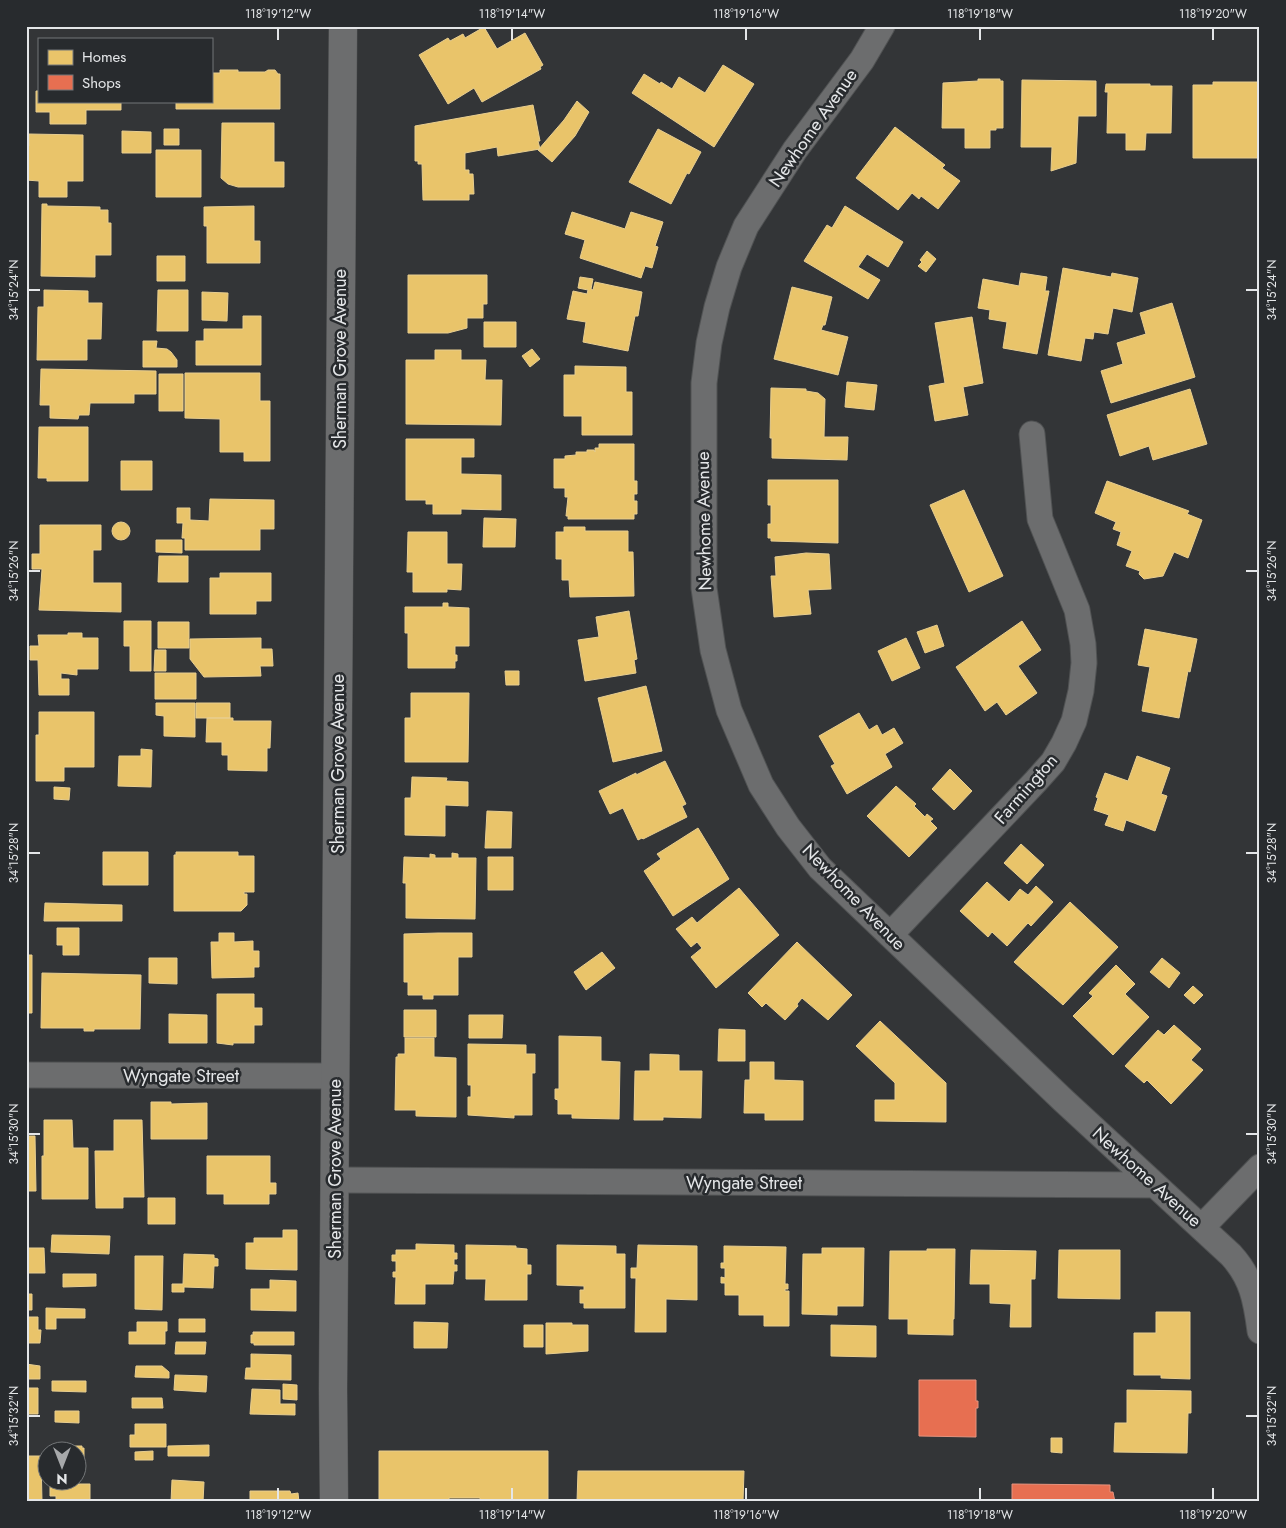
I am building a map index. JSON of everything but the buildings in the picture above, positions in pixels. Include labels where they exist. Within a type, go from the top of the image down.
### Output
[{"type":"street","name":"Sherman Grove Avenue","points":[[334,1502],[343,26]]},
{"type":"street","name":"Newhome Avenue","points":[[882,26],[862,60],[795,150],[746,226],[729,267],[717,307],[709,343],[704,383],[704,578],[713,650],[727,702],[761,785],[788,827],[820,868],[1153,1185],[1202,1227],[1242,1267],[1254,1293],[1260,1330]]},
{"type":"street","name":"Farmington","points":[[890,936],[1053,762],[1074,721],[1082,691],[1083,644],[1077,610],[1040,518],[1032,434]]},
{"type":"street","name":"Wyngate Street","points":[[26,1075],[336,1076]]},
{"type":"street","points":[[1202,1227],[1260,1168]]},
{"type":"street","name":"Wyngate Street","points":[[335,1180],[1153,1185]]}]
